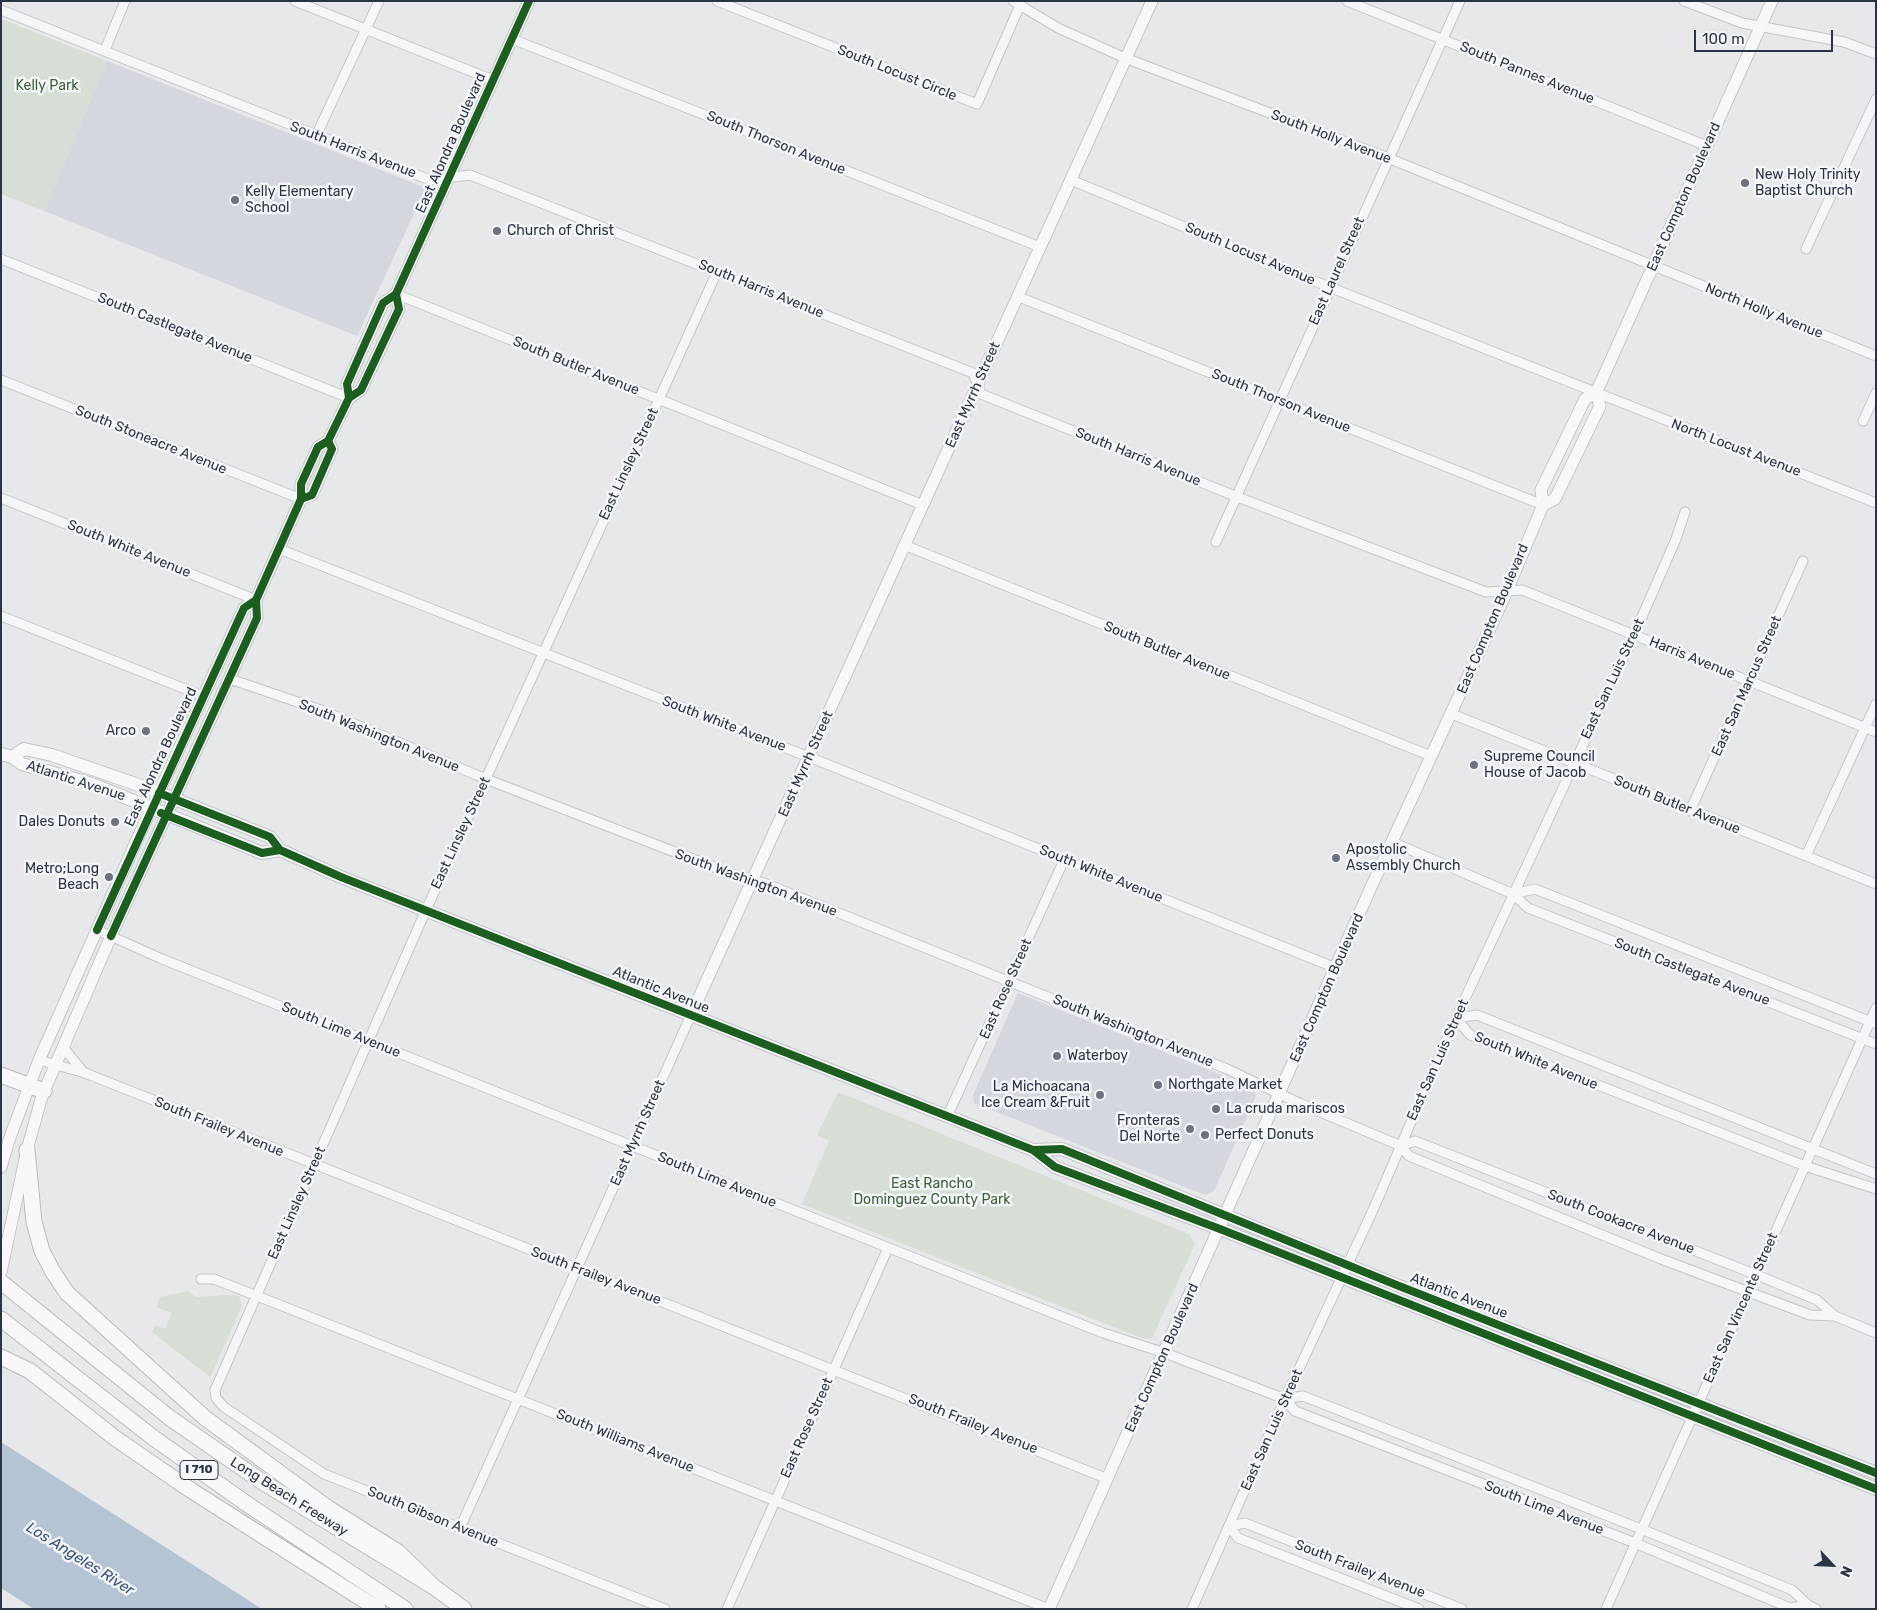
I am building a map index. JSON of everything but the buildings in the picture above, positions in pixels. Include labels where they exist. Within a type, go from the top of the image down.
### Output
[{"type":"highway","points":[[1,1075],[44,1091]]},
{"type":"highway","points":[[27,1150],[36,1230],[42,1251],[53,1272],[68,1293],[204,1418],[328,1508],[398,1552],[434,1587]]},
{"type":"highway","name":"Long Beach Freeway","points":[[2,1280],[170,1418],[260,1481],[434,1587],[464,1609]]},
{"type":"highway","name":"Long Beach Freeway","points":[[1,1319],[155,1439],[247,1504],[405,1609]]},
{"type":"highway","points":[[1,1357],[30,1371],[108,1433],[189,1489],[378,1609]]},
{"type":"highway","points":[[1,1365],[30,1371]]},
{"type":"main road","name":"East Alondra Boulevard","points":[[349,398],[347,384],[383,303],[396,294],[529,1]]},
{"type":"main road","name":"East Myrrh Street","points":[[691,1015],[1152,1]]},
{"type":"main road","name":"East Compton Boulevard","points":[[1049,1609],[1220,1230],[1430,756],[1452,714],[1543,505],[1541,490],[1585,399],[1596,393],[1772,1]]},
{"type":"main road","name":"East Alondra Boulevard","points":[[2,1280],[12,1215],[27,1150],[44,1091],[111,936],[257,618],[256,600],[301,499],[301,484],[318,447],[328,441],[349,398],[361,390],[399,309],[396,294]]},
{"type":"main road","name":"East Compton Boulevard","points":[[1543,505],[1555,499],[1600,406],[1596,393]]},
{"type":"main road","name":"East Alondra Boulevard","points":[[1,1167],[39,1060],[97,930],[244,608],[256,600]]},
{"type":"main road","name":"Atlantic Avenue","points":[[7,756],[24,749],[52,755],[159,793],[270,837],[280,850],[426,910],[1033,1150],[1054,1167],[1220,1230],[1876,1489]]},
{"type":"main road","name":"Atlantic Avenue","points":[[7,756],[22,764],[92,784],[262,853],[280,850]]},
{"type":"main road","name":"Atlantic Avenue","points":[[1033,1150],[1062,1149],[1348,1266],[1876,1473]]},
{"type":"street","points":[[105,50],[125,1]]},
{"type":"street","points":[[295,1],[494,80]]},
{"type":"street","points":[[316,136],[379,1]]},
{"type":"street","name":"South Locust Circle","points":[[717,1],[977,104],[1016,3]]},
{"type":"street","name":"South Pannes Avenue","points":[[1347,1],[1443,38],[1707,146]]},
{"type":"street","name":"East Laurel Street","points":[[1216,542],[1329,287],[1460,1]]},
{"type":"street","points":[[1684,1],[1742,23],[1844,42],[1876,54]]},
{"type":"street","name":"South Holly Avenue","points":[[1016,3],[1058,28],[1125,58],[1388,158],[1653,266]]},
{"type":"street","name":"South Harris Avenue","points":[[1,10],[430,180],[470,175],[973,373],[981,394],[1236,496],[1486,592],[1506,591]]},
{"type":"street","name":"South Thorson Avenue","points":[[512,39],[1040,247]]},
{"type":"street","points":[[1806,250],[1876,99]]},
{"type":"street","name":"South Locust Avenue","points":[[1071,180],[1329,287],[1596,393]]},
{"type":"street","name":"South Castlegate Avenue","points":[[1,259],[349,398]]},
{"type":"street","name":"North Holly Avenue","points":[[1653,266],[1876,356]]},
{"type":"street","name":"East Linsley Street","points":[[216,1398],[217,1384],[426,910],[717,272]]},
{"type":"street","name":"South Butler Avenue","points":[[396,294],[923,504]]},
{"type":"street","name":"South Thorson Avenue","points":[[1019,297],[1543,505]]},
{"type":"street","name":"South Stoneacre Avenue","points":[[1,380],[301,499]]},
{"type":"street","name":"North Locust Avenue","points":[[1596,393],[1876,503]]},
{"type":"street","points":[[1862,421],[1876,393]]},
{"type":"street","name":"South White Avenue","points":[[1,498],[256,600]]},
{"type":"street","name":"East San Luis Street","points":[[1192,1609],[1285,1398],[1348,1266],[1456,1018],[1634,634],[1676,538],[1685,512]]},
{"type":"street","name":"South Butler Avenue","points":[[904,545],[1430,756]]},
{"type":"street","name":"South White Avenue","points":[[279,549],[809,757],[1336,968]]},
{"type":"street","name":"East San Marcus Street","points":[[1690,811],[1803,562]]},
{"type":"street","name":"Harris Avenue","points":[[1506,591],[1522,590],[1876,732]]},
{"type":"street","points":[[1,616],[203,696]]},
{"type":"street","name":"South Washington Avenue","points":[[230,679],[321,710],[486,779],[742,878],[753,880],[1227,1069],[1280,1093]]},
{"type":"street","points":[[1806,856],[1876,704]]},
{"type":"street","name":"South Butler Avenue","points":[[1452,714],[1876,884]]},
{"type":"street","name":"South Castlegate Avenue","points":[[1392,842],[1513,894],[1528,908],[1876,1044]]},
{"type":"street","name":"East Rose Street","points":[[948,1117],[1064,860]]},
{"type":"street","name":"South Castlegate Avenue","points":[[1513,894],[1535,889],[1873,1022]]},
{"type":"street","name":"South Lime Avenue","points":[[97,930],[162,959],[1103,1333],[1165,1353],[1285,1398],[1303,1396],[1641,1529],[1792,1590],[1812,1607]]},
{"type":"street","name":"East San Vincente Street","points":[[1606,1609],[1862,1038],[1873,1022],[1876,1008]]},
{"type":"street","name":"East Myrrh Street","points":[[460,1528],[691,1015]]},
{"type":"street","name":"South White Avenue","points":[[1456,1018],[1477,1015],[1876,1174]]},
{"type":"street","name":"South White Avenue","points":[[1456,1018],[1470,1035],[1805,1166],[1876,1189]]},
{"type":"street","name":"South Frailey Avenue","points":[[63,1047],[85,1073]]},
{"type":"street","name":"South Frailey Avenue","points":[[39,1060],[85,1073],[314,1166],[834,1369],[1108,1479]]},
{"type":"street","name":"South Cookacre Avenue","points":[[1280,1093],[1401,1146],[1409,1156],[1661,1259],[1750,1290],[1810,1315],[1835,1316]]},
{"type":"street","name":"South Cookacre Avenue","points":[[1401,1146],[1415,1141],[1757,1275],[1817,1300],[1835,1316],[1876,1333]]},
{"type":"street","name":"East Rose Street","points":[[727,1609],[888,1248]]},
{"type":"street","name":"South Williams Avenue","points":[[201,1279],[214,1279],[1049,1609]]},
{"type":"street","name":"South Gibson Avenue","points":[[216,1398],[224,1407],[324,1474],[665,1609]]},
{"type":"street","name":"South Lime Avenue","points":[[1285,1398],[1295,1411],[1635,1543],[1790,1608],[1812,1607]]},
{"type":"street","name":"South Frailey Avenue","points":[[1419,1609],[1238,1538],[1229,1526],[1245,1523],[1462,1609]]},
{"type":"shaded area","name":"Kelly Elementary School","points":[[107,61],[426,188],[357,336],[44,211]]},
{"type":"shaded area","points":[[1018,993],[1254,1088],[1256,1096],[1214,1191],[1205,1195],[974,1103],[973,1095]]},
{"type":"green space","name":"Kelly Park","points":[[1,19],[107,61],[44,211],[1,194]]},
{"type":"green space","name":"East Rancho Dominguez County Park","points":[[838,1092],[1189,1234],[1195,1244],[1152,1338],[1144,1339],[802,1204],[829,1141],[817,1135]]},
{"type":"green space","points":[[188,1291],[196,1297],[239,1296],[242,1306],[210,1377],[152,1332],[155,1325],[165,1329],[172,1313],[156,1307],[160,1297]]},
{"type":"water","name":"Los Angeles River","points":[[1,1442],[262,1609],[34,1609],[1,1588]]},
{"type":"cycle path","points":[[111,936],[257,618],[256,600],[301,499],[301,484],[318,447],[328,441],[349,398],[347,384],[383,303],[396,294],[529,1]]},
{"type":"cycle path","points":[[349,398],[361,390],[399,309],[396,294]]},
{"type":"cycle path","points":[[301,499],[312,495],[332,449],[328,441]]},
{"type":"cycle path","points":[[97,930],[244,608],[256,600]]},
{"type":"cycle path","points":[[159,793],[270,837],[280,850],[341,877],[1033,1150],[1055,1167],[1220,1229],[1876,1489]]},
{"type":"cycle path","points":[[161,813],[262,853],[280,850]]},
{"type":"cycle path","points":[[1033,1150],[1062,1149],[1399,1286],[1876,1473]]},
{"type":"place","name":"New Holy Trinity Baptist Church","points":[[1745,183]]},
{"type":"place","name":"Kelly Elementary School","points":[[235,200]]},
{"type":"place","name":"Church of Christ","points":[[497,231]]},
{"type":"place","name":"Arco","points":[[146,731]]},
{"type":"place","name":"Supreme Council House of Jacob","points":[[1474,765]]},
{"type":"place","name":"Dales Donuts","points":[[115,822]]},
{"type":"place","name":"Apostolic Assembly Church","points":[[1336,858]]},
{"type":"place","name":"Metro;Long Beach","points":[[109,877]]},
{"type":"place","name":"Waterboy","points":[[1057,1056]]},
{"type":"place","name":"Northgate Market","points":[[1158,1085]]},
{"type":"place","name":"La Michoacana Ice Cream &Fruit","points":[[1100,1095]]},
{"type":"place","name":"La cruda mariscos","points":[[1216,1109]]},
{"type":"place","name":"Fronteras Del Norte","points":[[1190,1129]]},
{"type":"place","name":"Perfect Donuts","points":[[1205,1135]]}]
